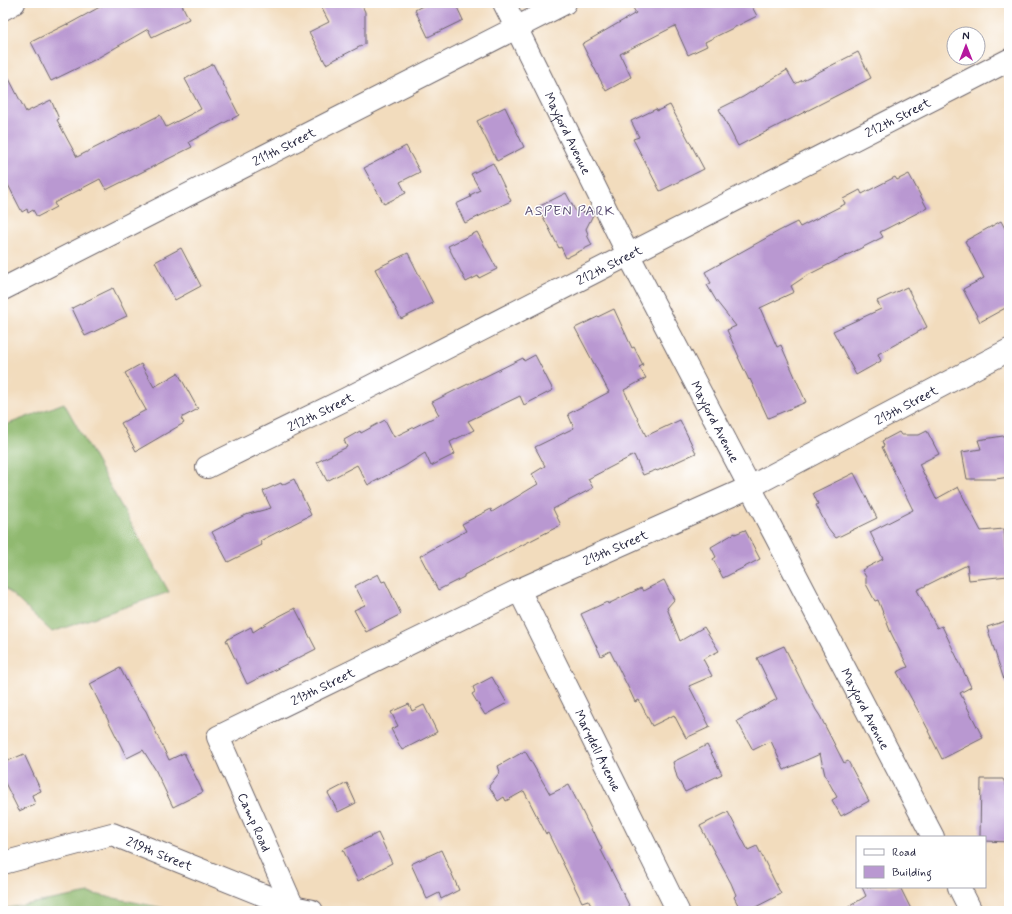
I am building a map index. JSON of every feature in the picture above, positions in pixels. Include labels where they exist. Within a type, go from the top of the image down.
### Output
[{"type":"street","points":[[3,9],[14,3]]},
{"type":"street","name":"Mayford Avenue","points":[[504,3],[628,254],[932,836]]},
{"type":"street","name":"211th Street","points":[[3,289],[565,3]]},
{"type":"street","name":"212th Street","points":[[207,467],[346,399],[1009,60]]},
{"type":"street","name":"213th Street","points":[[218,737],[519,590],[750,487],[1009,350]]},
{"type":"street","name":"Marydell Avenue","points":[[519,590],[678,911]]},
{"type":"street","name":"Camp Road","points":[[218,737],[302,909]]},
{"type":"street","name":"219th Street","points":[[3,863],[112,834],[302,909]]},
{"type":"street","points":[[960,888],[971,911]]},
{"type":"green space","points":[[64,403],[169,592],[52,632],[3,586],[3,426]]},
{"type":"green space","points":[[89,893],[178,911],[3,911],[3,909]]},
{"type":"building","points":[[107,3],[181,3],[189,19],[152,37],[148,29],[94,60],[51,81],[31,42],[67,25]]},
{"type":"building","points":[[319,3],[361,3],[365,12],[365,44],[326,64],[309,32],[329,22]]},
{"type":"building","points":[[428,3],[455,3],[463,20],[428,37],[415,10]]},
{"type":"building","points":[[643,3],[750,3],[757,16],[705,42],[707,46],[688,55],[675,26],[620,54],[631,77],[606,91],[582,44],[636,13],[633,8]]},
{"type":"building","points":[[858,52],[871,78],[738,146],[719,109],[743,97],[787,70],[795,84]]},
{"type":"building","points":[[213,64],[239,115],[189,142],[192,147],[106,190],[100,179],[54,203],[56,207],[37,217],[33,210],[28,213],[27,209],[22,212],[3,175],[3,67],[26,112],[51,100],[59,119],[57,120],[77,157],[160,115],[166,127],[201,109],[185,79]]},
{"type":"building","points":[[670,105],[704,169],[660,191],[633,139],[639,137],[631,121],[656,109],[657,111]]},
{"type":"building","points":[[505,107],[524,147],[497,161],[477,121]]},
{"type":"building","points":[[406,146],[420,172],[400,182],[406,193],[384,204],[364,168]]},
{"type":"building","points":[[493,163],[511,201],[465,223],[456,204],[471,197],[470,195],[480,190],[471,174]]},
{"type":"building","points":[[909,174],[927,208],[880,232],[883,237],[806,276],[791,286],[794,292],[760,308],[777,347],[781,345],[806,402],[768,418],[738,357],[727,330],[736,326],[717,302],[707,285],[711,283],[705,272],[797,222],[800,227],[845,204],[843,199],[860,190],[862,194],[895,177],[897,180]]},
{"type":"building","points":[[566,193],[576,212],[594,213],[586,229],[592,245],[566,258],[561,247],[559,248],[538,207]]},
{"type":"building","points":[[1001,221],[1009,236],[1009,306],[980,322],[963,289],[984,278],[965,241]]},
{"type":"building","points":[[477,232],[497,269],[479,278],[478,276],[466,282],[448,246]]},
{"type":"building","points":[[181,248],[201,286],[175,300],[155,262]]},
{"type":"building","points":[[408,253],[433,303],[401,319],[375,269]]},
{"type":"building","points":[[907,287],[927,327],[878,354],[881,361],[856,375],[833,331],[881,309],[877,301]]},
{"type":"building","points":[[113,288],[127,316],[85,336],[72,308]]},
{"type":"building","points":[[614,309],[632,348],[634,347],[643,365],[639,367],[646,378],[624,390],[646,436],[680,420],[696,453],[657,471],[656,470],[643,475],[634,455],[588,479],[593,488],[553,509],[561,525],[438,590],[420,556],[466,531],[462,524],[491,509],[492,512],[538,484],[532,474],[545,466],[535,447],[574,428],[568,414],[609,392],[575,328]]},
{"type":"building","points":[[535,355],[553,390],[524,405],[520,396],[468,421],[474,430],[450,442],[455,454],[431,466],[425,453],[405,466],[368,485],[357,465],[327,481],[317,462],[347,447],[344,440],[385,420],[394,437],[439,415],[432,402],[523,358],[524,361]]},
{"type":"building","points":[[141,364],[154,387],[178,373],[198,409],[181,418],[184,423],[136,451],[121,423],[146,410],[125,373]]},
{"type":"building","points":[[927,431],[939,454],[919,464],[936,499],[958,487],[981,531],[1004,529],[1008,576],[969,580],[967,565],[917,590],[937,628],[942,626],[971,687],[960,693],[983,738],[942,759],[929,731],[897,672],[908,667],[891,633],[878,600],[875,601],[866,584],[866,577],[862,570],[883,559],[870,532],[913,510],[882,447],[884,446],[882,441],[899,432],[901,435],[919,435]]},
{"type":"building","points":[[1009,435],[1009,477],[996,479],[967,479],[962,452],[981,449],[978,440]]},
{"type":"building","points":[[854,473],[877,518],[836,538],[828,528],[816,505],[818,504],[813,493]]},
{"type":"building","points":[[294,479],[311,515],[260,541],[262,545],[228,562],[212,532],[245,515],[271,508],[263,491],[281,483],[282,485]]},
{"type":"building","points":[[745,530],[760,559],[723,578],[713,559],[716,557],[711,547],[735,533]]},
{"type":"building","points":[[378,574],[382,582],[385,581],[401,614],[366,632],[354,610],[365,605],[355,586]]},
{"type":"building","points":[[664,580],[674,600],[667,608],[680,641],[704,627],[719,651],[703,659],[712,676],[689,686],[710,727],[686,738],[674,715],[652,726],[639,700],[635,702],[610,651],[601,656],[581,614],[607,602],[608,604],[641,588],[643,591]]},
{"type":"building","points":[[295,608],[316,649],[247,684],[226,640],[251,627],[253,632]]},
{"type":"building","points":[[1009,620],[1009,682],[1005,683],[987,627]]},
{"type":"building","points":[[784,646],[844,763],[848,761],[869,801],[841,816],[832,800],[837,797],[825,775],[820,754],[784,770],[771,741],[753,750],[737,721],[777,699],[757,658]]},
{"type":"building","points":[[120,668],[134,695],[146,711],[169,760],[184,753],[203,792],[173,807],[155,769],[143,750],[127,758],[90,684]]},
{"type":"building","points":[[492,677],[507,703],[485,715],[472,694],[475,692],[473,687]]},
{"type":"building","points":[[409,704],[412,711],[424,705],[437,732],[402,750],[391,729],[398,726],[391,712]]},
{"type":"building","points":[[707,745],[722,774],[685,792],[677,777],[673,762]]},
{"type":"building","points":[[525,751],[550,794],[569,785],[593,833],[594,832],[602,849],[601,850],[632,911],[594,911],[588,900],[582,902],[548,833],[546,834],[524,791],[506,801],[504,797],[498,801],[489,786],[500,772],[498,766]]},
{"type":"building","points":[[24,754],[41,791],[32,795],[35,804],[19,811],[3,779],[3,763]]},
{"type":"building","points":[[981,779],[1003,779],[1009,791],[1009,842],[986,841],[986,836],[980,836]]},
{"type":"building","points":[[347,783],[356,803],[338,812],[328,793]]},
{"type":"building","points":[[728,812],[748,850],[757,846],[781,894],[748,911],[741,911],[734,897],[736,895],[731,883],[700,826]]},
{"type":"building","points":[[378,833],[392,863],[358,881],[343,850]]},
{"type":"building","points":[[441,850],[459,890],[441,899],[439,893],[427,899],[411,864]]},
{"type":"building","points":[[862,888],[900,888],[912,911],[842,911],[866,896]]},
{"type":"district","name":"ASPEN PARK","points":[[570,210]]}]
